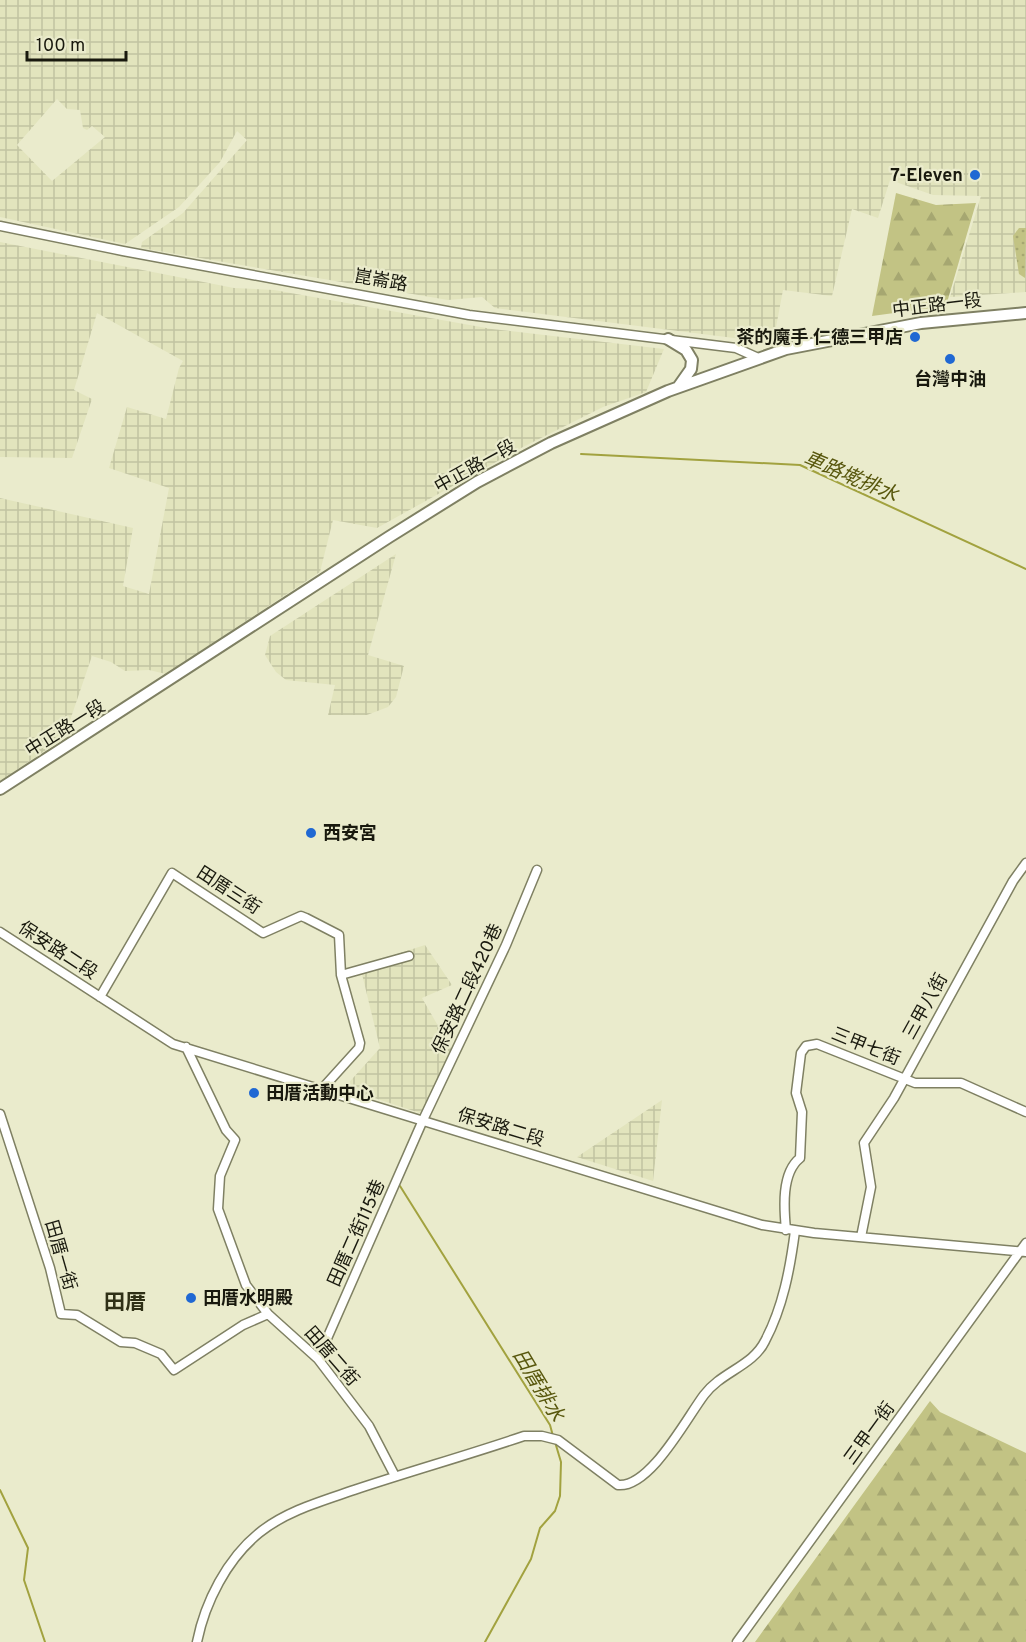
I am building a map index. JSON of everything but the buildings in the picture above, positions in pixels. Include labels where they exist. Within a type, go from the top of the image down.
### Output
[{"type":"main road","name":"中正路一段","points":[[0,789],[477,482],[551,443],[678,387],[756,357],[854,334],[921,323],[1026,313]]},
{"type":"main road","points":[[668,339],[686,350],[692,360],[691,369],[678,387]]},
{"type":"street","name":"崑崙路","points":[[0,226],[469,315],[736,348],[756,357]]},
{"type":"street","name":"三甲八街","points":[[861,1237],[872,1187],[864,1143],[894,1098],[903,1078],[1026,863]]},
{"type":"street","name":"保安路二段420巷","points":[[423,1120],[506,945],[537,870]]},
{"type":"street","name":"田厝三街","points":[[100,997],[172,873],[263,933],[301,916],[335,932],[341,942],[341,975],[359,1048],[321,1090]]},
{"type":"street","name":"保安路二段","points":[[0,932],[173,1044],[737,1218],[790,1230],[1023,1252]]},
{"type":"street","points":[[341,975],[409,956]]},
{"type":"street","name":"三甲七街","points":[[790,1230],[786,1182],[796,1161],[800,1158],[803,1134],[802,1112],[796,1093],[801,1053],[806,1046],[817,1044],[915,1083],[961,1083],[1026,1112]]},
{"type":"street","name":"田厝二街","points":[[186,1047],[226,1130],[235,1140],[220,1176],[218,1209],[246,1285],[268,1314],[318,1359],[369,1426],[395,1476]]},
{"type":"street","name":"田厝一街","points":[[0,1114],[50,1268],[61,1314],[77,1315],[121,1342],[135,1343],[161,1354],[174,1370],[235,1330],[268,1314]]},
{"type":"street","name":"田厝二街115巷","points":[[318,1359],[423,1120]]},
{"type":"street","points":[[197,1642],[205,1611],[215,1589],[233,1561],[257,1534],[287,1515],[395,1476],[524,1436],[555,1440],[618,1485],[627,1486],[637,1481],[672,1442],[705,1393],[726,1373],[750,1360],[759,1351],[784,1294],[790,1230]]},
{"type":"street","name":"三甲一街","points":[[737,1642],[1023,1252],[1026,1243]]},
{"type":"shaded area","points":[[0,0],[1026,0],[1026,292],[950,297],[981,196],[933,195],[890,180],[878,218],[852,209],[832,296],[783,290],[773,343],[495,308],[482,297],[448,300],[141,248],[142,242],[183,213],[247,140],[237,131],[220,162],[179,207],[125,244],[0,217]],"holes":[[[57,99],[67,109],[80,110],[83,128],[87,130],[92,126],[105,137],[52,181],[17,145]]]},
{"type":"shaded area","points":[[0,242],[234,288],[274,290],[492,329],[664,349],[646,392],[603,407],[523,447],[377,528],[333,520],[320,572],[166,674],[149,670],[125,671],[111,662],[92,656],[64,738],[0,781],[0,498],[133,528],[123,586],[149,594],[169,488],[109,468],[127,407],[166,419],[179,368],[183,361],[97,313],[74,390],[92,399],[72,458],[0,457]]},
{"type":"shaded area","points":[[396,554],[368,655],[404,666],[396,697],[388,707],[367,715],[328,715],[335,685],[286,680],[276,672],[265,655],[270,636]]},
{"type":"shaded area","points":[[425,945],[452,985],[422,998],[456,1057],[426,1115],[344,1088],[380,1048],[360,966]]},
{"type":"shaded area","points":[[662,1100],[653,1181],[577,1157]]},
{"type":"green space","points":[[896,193],[936,205],[976,203],[946,306],[872,316]]},
{"type":"green space","points":[[1019,228],[1026,228],[1025,278],[1019,274],[1013,236]]},
{"type":"green space","points":[[930,1401],[940,1412],[1026,1453],[1026,1642],[755,1642]]},
{"type":"waterway","name":"車路墘排水","points":[[581,454],[800,465],[1026,569]]},
{"type":"waterway","name":"田厝排水","points":[[400,1186],[550,1425],[553,1436]]},
{"type":"waterway","name":"田厝排水","points":[[485,1642],[531,1559],[540,1528],[555,1511],[560,1496],[561,1462],[555,1442]]},
{"type":"waterway","points":[[0,1490],[28,1548],[24,1580],[45,1642]]},
{"type":"place","name":"7-Eleven","points":[[975,175]]},
{"type":"place","name":"茶的魔手 仁德三甲店","points":[[915,337]]},
{"type":"place","name":"台灣中油","points":[[950,359]]},
{"type":"place","name":"西安宮","points":[[311,833]]},
{"type":"place","name":"田厝活動中心","points":[[254,1093]]},
{"type":"place","name":"田厝水明殿","points":[[191,1298]]},
{"type":"district","name":"田厝","points":[[125,1302]]}]
